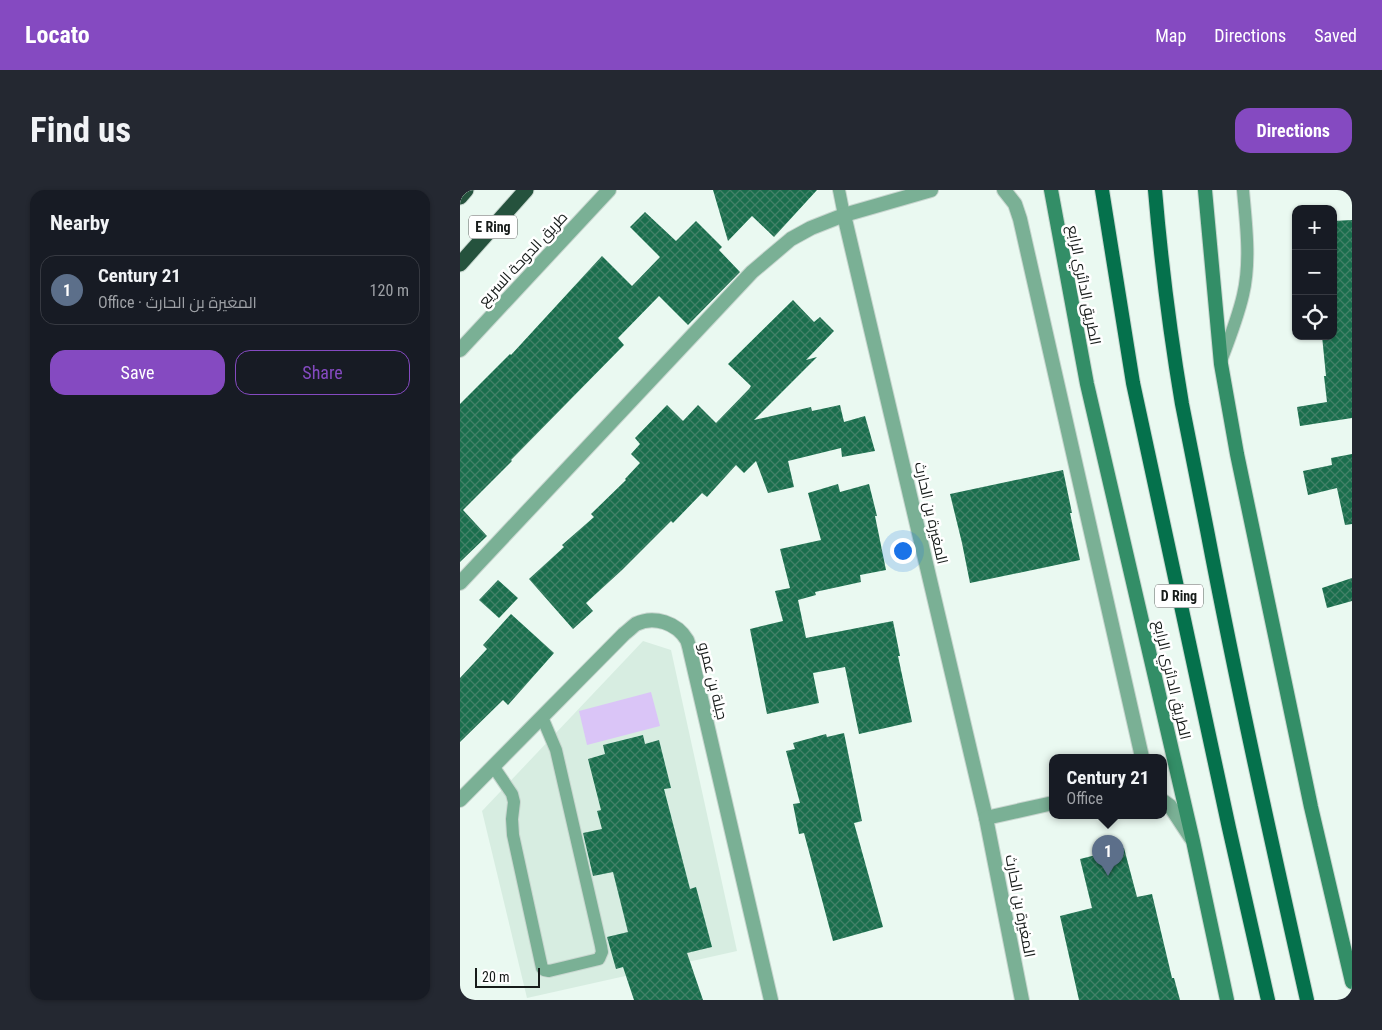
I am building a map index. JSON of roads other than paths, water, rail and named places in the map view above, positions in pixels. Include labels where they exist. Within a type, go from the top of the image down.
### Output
[{"type":"highway","name":"E Ring","points":[[460,197],[466,190]]},
{"type":"highway","name":"E Ring","points":[[460,264],[526,190]]},
{"type":"main road","name":"الطريق الدائري الرابع","points":[[1050,190],[1087,384],[1193,841],[1227,1000]]},
{"type":"main road","name":"الطريق الدائري الرابع","points":[[1102,190],[1133,383],[1268,1000]]},
{"type":"main road","name":"D Ring","points":[[1155,190],[1168,310],[1182,403],[1266,818],[1307,1000]]},
{"type":"main road","points":[[1205,190],[1220,364],[1303,769],[1352,982]]},
{"type":"street","name":"طريق الدوحة السريع","points":[[460,350],[609,190]]},
{"type":"street","points":[[460,583],[752,272],[791,240],[811,228],[931,190]]},
{"type":"street","points":[[1005,190],[1016,204],[1020,220],[1140,754]]},
{"type":"street","name":"المغيرة بن الحارث","points":[[844,216],[986,818],[1022,1000]]},
{"type":"street","name":"جبلة بن عمرو","points":[[460,800],[636,624],[650,620],[664,622],[678,629],[687,641],[691,655],[771,1000]]},
{"type":"street","points":[[986,818],[1049,804]]},
{"type":"street","points":[[1167,804],[1193,841]]},
{"type":"lane","points":[[839,190],[844,216]]},
{"type":"lane","points":[[1220,364],[1240,307],[1246,281],[1248,249],[1243,190]]},
{"type":"lane","points":[[493,766],[512,794],[514,802],[513,835],[542,968],[550,971],[599,959],[602,952],[601,946],[556,750],[542,717]]},
{"type":"place","name":"Century 21","points":[[1108,876]]}]
